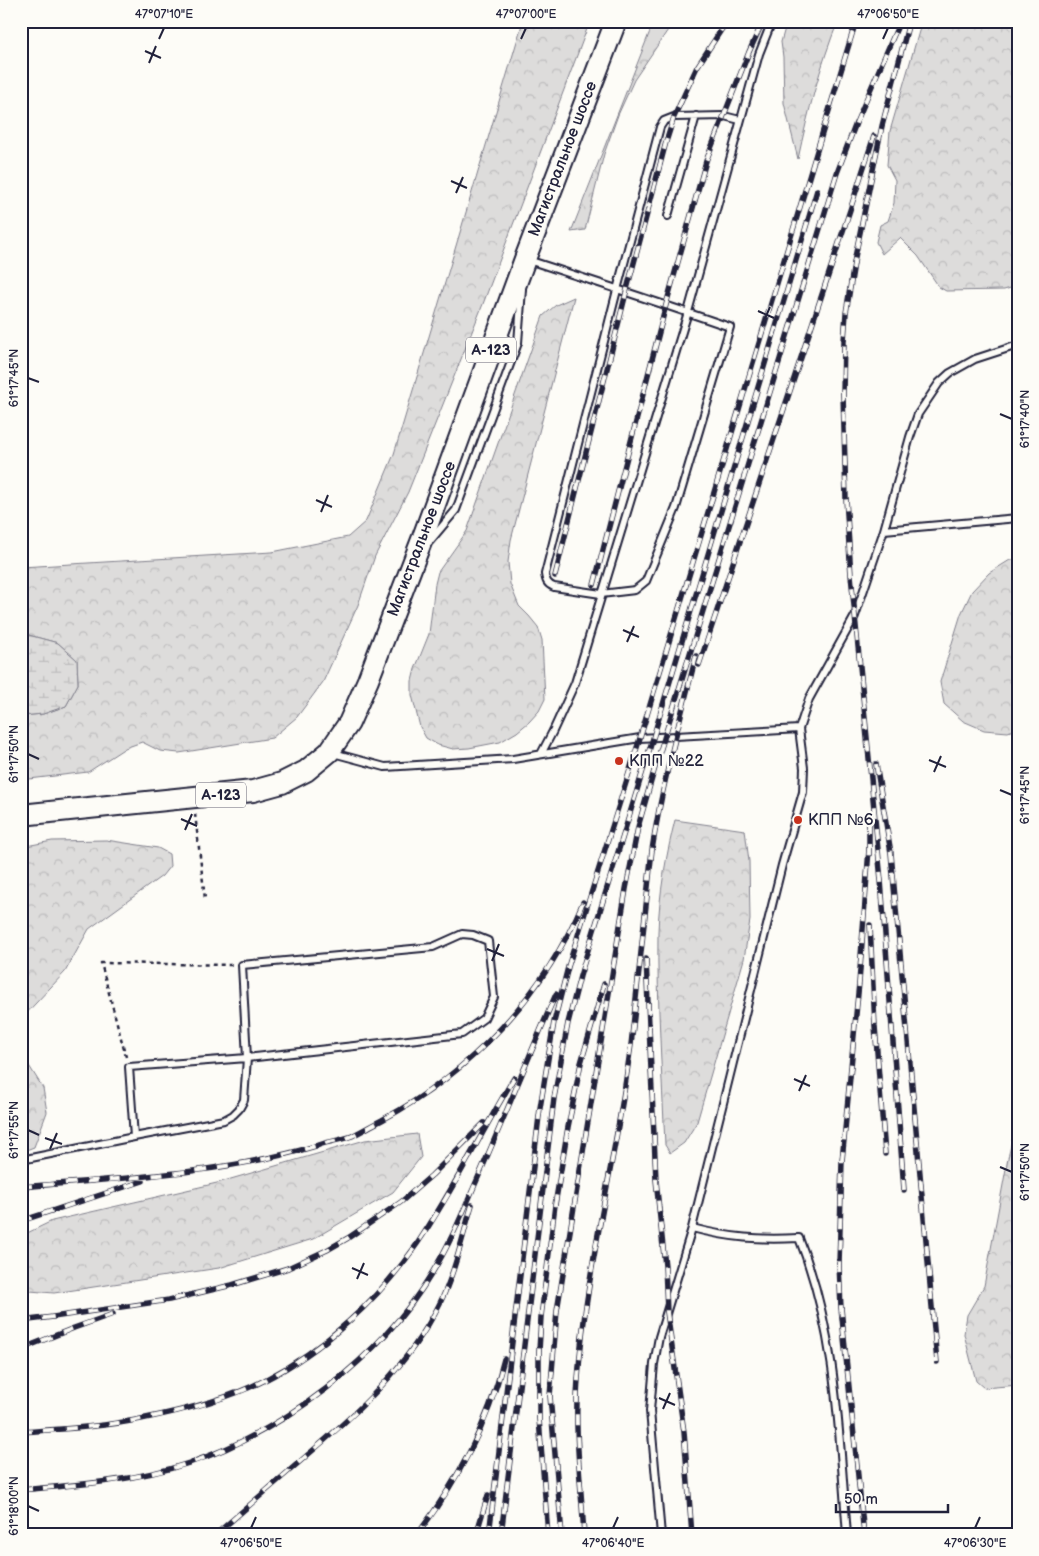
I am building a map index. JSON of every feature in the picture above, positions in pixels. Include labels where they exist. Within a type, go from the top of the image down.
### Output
[{"type":"main road","name":"Магистральное шоссе","points":[[21,815],[252,791],[282,783],[306,771],[329,752],[349,723],[416,558],[525,259],[616,21]]},
{"type":"lane","points":[[541,754],[554,731],[575,683],[688,312],[759,54],[772,21]]},
{"type":"lane","points":[[525,259],[617,290],[688,312],[730,327],[679,500],[652,569],[646,581],[635,590],[601,594],[554,587],[546,581],[545,574],[617,290],[660,127],[668,119],[696,116],[724,116],[740,120]]},
{"type":"lane","points":[[668,216],[696,116]]},
{"type":"lane","points":[[660,1535],[650,1411],[651,1387],[659,1337],[692,1228],[777,883],[803,792],[804,768],[799,729],[809,699],[855,616],[884,530],[918,414],[939,384],[962,365],[992,352],[1018,344]]},
{"type":"lane","points":[[884,530],[1018,518]]},
{"type":"lane","points":[[329,752],[385,767],[513,759],[640,738],[799,729]]},
{"type":"lane","points":[[21,1160],[224,1120],[233,1115],[244,1100],[247,1058],[242,965],[433,947],[462,934],[473,935],[488,941],[494,997],[484,1018],[462,1034],[247,1058],[129,1067],[134,1137]]},
{"type":"lane","points":[[692,1228],[718,1235],[744,1238],[799,1238],[818,1294],[833,1366],[847,1535]]},
{"type":"path","points":[[193,798],[205,899]]},
{"type":"path","points":[[129,1067],[101,963],[242,965]]},
{"type":"green space","points":[[523,21],[590,21],[483,304],[408,492],[375,556],[358,605],[323,682],[297,717],[272,738],[179,753],[160,751],[142,742],[125,748],[88,772],[21,780],[21,716],[43,714],[66,706],[78,684],[77,660],[58,643],[21,633],[21,567],[272,552],[348,537],[366,521],[394,454]]},
{"type":"green space","points":[[654,21],[674,21],[634,80],[618,115],[604,154],[585,230],[571,232]]},
{"type":"green space","points":[[787,21],[838,21],[815,89],[798,159],[784,103],[781,42]]},
{"type":"green space","points":[[922,21],[1018,21],[1017,286],[1004,290],[946,291],[939,287],[918,256],[900,238],[882,254],[876,242],[880,225],[888,221],[894,203],[895,180],[887,165],[890,131]]},
{"type":"green space","points":[[574,297],[511,540],[508,562],[510,584],[519,606],[538,627],[542,640],[545,699],[539,711],[529,722],[500,742],[453,749],[438,745],[426,738],[420,727],[412,695],[412,681],[429,634],[438,572],[467,531],[543,316],[556,305]]},
{"type":"green space","points":[[1018,559],[1018,728],[1008,732],[984,730],[963,721],[944,704],[940,682],[961,614],[972,591],[989,573],[1010,560]]},
{"type":"green space","points":[[21,633],[58,643],[77,660],[78,684],[66,706],[43,714],[21,716]]},
{"type":"green space","points":[[675,820],[745,830],[749,861],[750,920],[744,959],[697,1122],[684,1143],[670,1153],[665,1145],[659,1012],[658,932],[664,876]]},
{"type":"green space","points":[[106,840],[158,848],[169,854],[170,866],[162,876],[89,929],[65,972],[21,1019],[21,847],[52,841]]},
{"type":"green space","points":[[21,1053],[43,1088],[47,1112],[34,1147],[21,1152]]},
{"type":"green space","points":[[1018,1115],[1018,1385],[984,1388],[976,1381],[964,1334],[967,1315],[984,1286]]},
{"type":"green space","points":[[417,1134],[421,1157],[393,1192],[313,1239],[219,1268],[54,1293],[30,1291],[21,1287],[21,1236],[52,1221],[217,1183],[365,1140]]},
{"type":"railway","points":[[555,576],[666,142],[674,117],[697,67],[727,21]]},
{"type":"railway","points":[[594,585],[666,305],[706,161],[763,21]]},
{"type":"railway","points":[[489,1535],[540,1108],[554,1022],[568,967],[640,738],[856,21]]},
{"type":"railway","points":[[562,1535],[550,1396],[557,1311],[626,889],[638,827],[837,173],[856,123],[900,21]]},
{"type":"railway","points":[[904,1190],[881,880],[851,575],[846,499],[843,394],[846,313],[855,257],[882,126],[908,26]]},
{"type":"railway","points":[[699,665],[874,136]]},
{"type":"railway","points":[[501,1535],[554,1098],[568,1023],[580,976],[817,190]]},
{"type":"railway","points":[[584,1535],[577,1418],[581,1341],[592,1266],[620,1116],[631,1045],[656,825],[696,656]]},
{"type":"railway","points":[[876,764],[891,853],[937,1362]]},
{"type":"railway","points":[[869,820],[869,855]]},
{"type":"railway","points":[[864,1535],[841,1308],[839,1264],[842,1161],[859,983],[869,849]]},
{"type":"railway","points":[[21,1187],[209,1169],[283,1155],[352,1136],[414,1101],[445,1079],[474,1055],[501,1028],[526,999],[548,968],[567,936],[583,902]]},
{"type":"railway","points":[[870,925],[875,1026],[885,1154]]},
{"type":"railway","points":[[646,959],[656,1180],[665,1266],[667,1312],[684,1432],[692,1535]]},
{"type":"railway","points":[[548,1535],[539,1419],[541,1317],[555,1205],[568,1127],[581,1063],[604,984]]},
{"type":"railway","points":[[21,1490],[127,1478],[189,1463],[224,1449],[294,1412],[327,1388],[357,1362],[386,1334],[411,1304],[445,1251],[556,994]]},
{"type":"railway","points":[[21,1432],[111,1424],[141,1419],[219,1399],[249,1388],[286,1369],[328,1339],[385,1285],[417,1244],[443,1203],[514,1078]]},
{"type":"railway","points":[[21,1321],[169,1300],[232,1285],[288,1268],[348,1238],[401,1202],[432,1175],[484,1123]]},
{"type":"railway","points":[[21,1221],[143,1181]]},
{"type":"railway","points":[[215,1535],[343,1424],[397,1368],[427,1326],[440,1303],[454,1267],[472,1205]]},
{"type":"railway","points":[[21,1349],[113,1314]]},
{"type":"railway","points":[[417,1535],[446,1494],[470,1451],[489,1407],[504,1359]]},
{"type":"railway","points":[[476,1535],[488,1495]]},
{"type":"place","name":"КПП №22","points":[[619,761]]},
{"type":"place","name":"КПП №6","points":[[798,820]]}]
